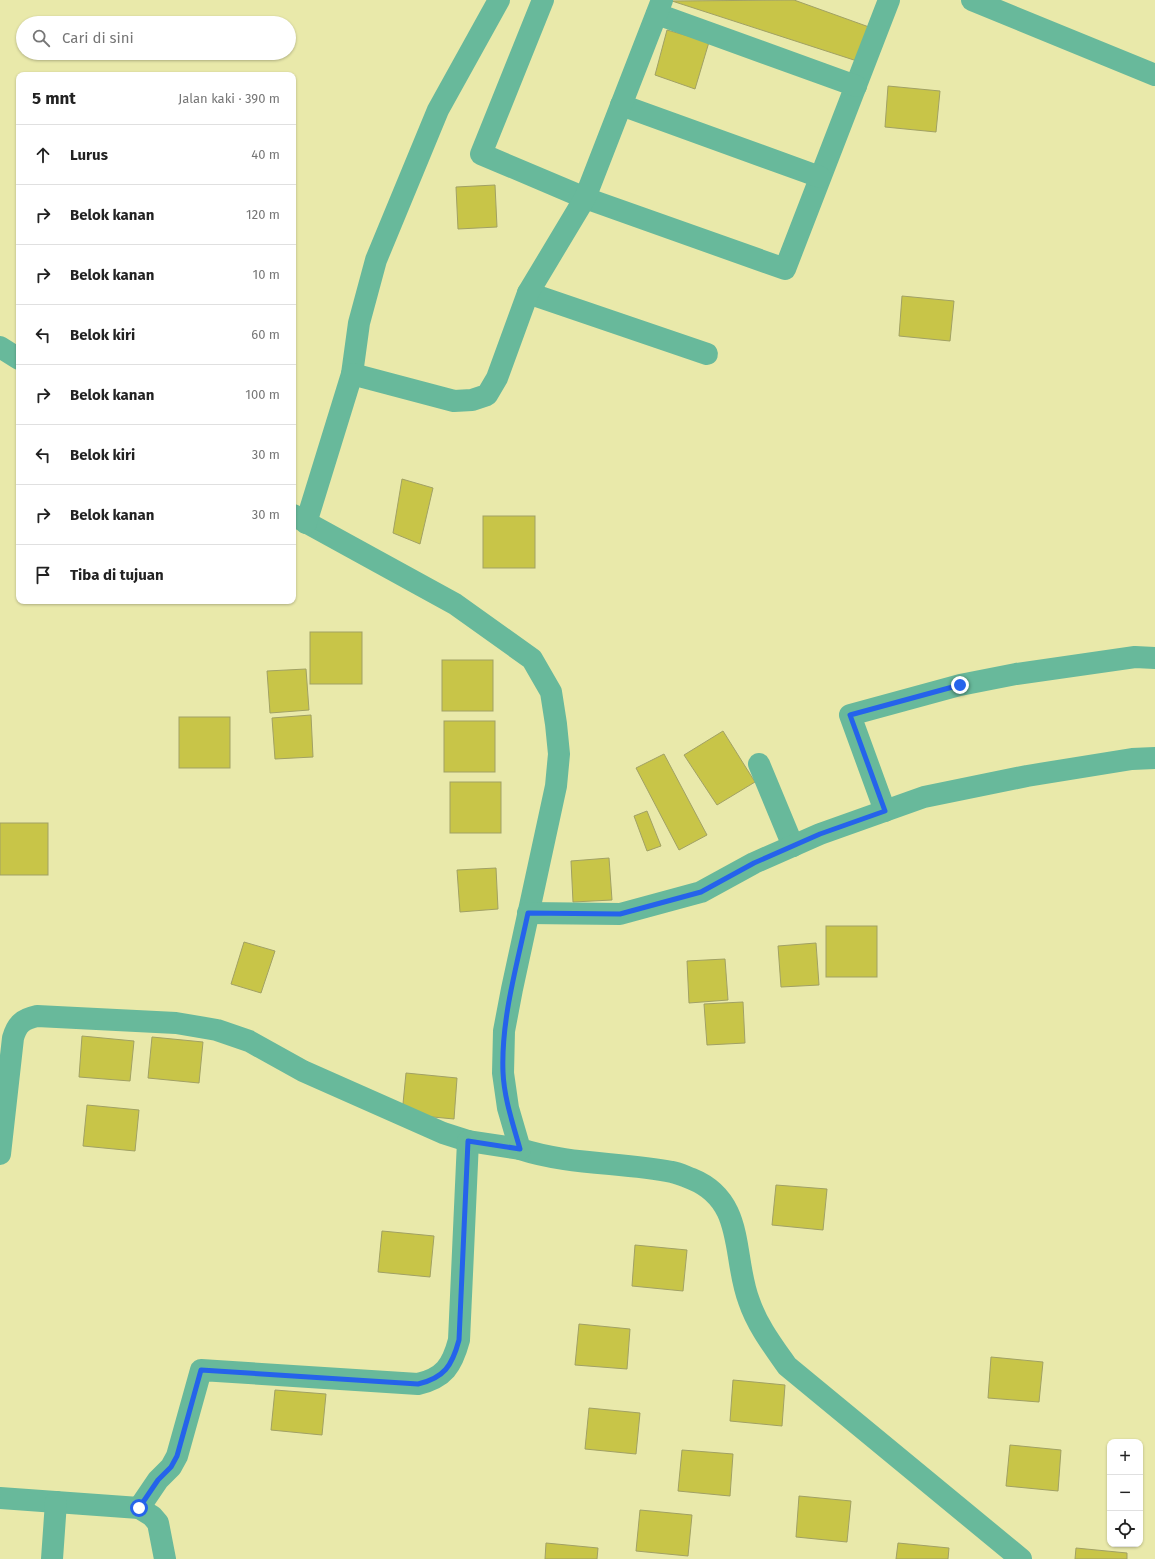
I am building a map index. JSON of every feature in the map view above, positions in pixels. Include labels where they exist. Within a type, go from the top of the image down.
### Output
[{"type":"street","points":[[499,0],[438,110],[376,260],[359,323],[352,374],[299,519],[455,604],[532,659],[550,692],[556,724],[559,754],[556,786],[512,989],[504,1038],[503,1073],[508,1108],[520,1149]]},
{"type":"street","points":[[543,0],[481,154],[585,198],[785,268],[889,0]]},
{"type":"street","points":[[972,0],[1155,75]]},
{"type":"street","points":[[352,374],[454,401],[472,400],[487,395],[497,378],[528,293],[585,198],[660,7],[856,86]]},
{"type":"street","points":[[621,105],[820,178]]},
{"type":"street","points":[[528,293],[707,354]]},
{"type":"street","points":[[0,347],[16,357]]},
{"type":"street","points":[[885,811],[850,715],[960,685],[995,678],[1135,657],[1155,658]]},
{"type":"street","points":[[528,913],[620,914],[701,892],[754,863],[820,834],[924,797],[1027,776],[1132,760],[1155,758]]},
{"type":"street","points":[[759,764],[793,846]]},
{"type":"street","points":[[0,1154],[13,1038],[16,1028],[20,1023],[28,1018],[37,1016],[176,1023],[217,1030],[249,1042],[302,1071],[370,1102],[443,1133],[468,1141],[520,1149],[542,1156],[674,1172],[704,1184],[723,1200],[732,1220],[748,1301],[765,1334],[787,1366],[1021,1559]]},
{"type":"street","points":[[139,1508],[158,1480],[171,1467],[177,1456],[201,1370],[418,1384],[432,1381],[445,1370],[454,1356],[459,1340],[468,1141]]},
{"type":"street","points":[[0,1498],[139,1508],[152,1516],[158,1523],[165,1559]]},
{"type":"street","points":[[52,1559],[56,1502]]},
{"type":"building","points":[[794,0],[869,27],[857,61],[672,1]]},
{"type":"building","points":[[667,30],[709,42],[695,89],[655,75]]},
{"type":"building","points":[[888,86],[940,91],[936,132],[885,127]]},
{"type":"building","points":[[495,185],[497,227],[458,229],[456,187]]},
{"type":"building","points":[[902,296],[954,301],[950,341],[899,336]]},
{"type":"building","points":[[402,479],[433,488],[420,544],[393,533]]},
{"type":"building","points":[[483,516],[535,516],[535,568],[483,568]]},
{"type":"building","points":[[310,632],[362,632],[362,684],[310,684]]},
{"type":"building","points":[[442,660],[493,660],[493,711],[442,711]]},
{"type":"building","points":[[306,669],[309,710],[270,713],[267,671]]},
{"type":"building","points":[[311,715],[313,757],[275,759],[272,718]]},
{"type":"building","points":[[179,717],[230,717],[230,768],[179,768]]},
{"type":"building","points":[[444,721],[495,721],[495,772],[444,772]]},
{"type":"building","points":[[723,731],[755,782],[717,805],[684,755]]},
{"type":"building","points":[[664,754],[707,835],[679,850],[636,768]]},
{"type":"building","points":[[450,782],[501,782],[501,833],[450,833]]},
{"type":"building","points":[[647,811],[661,846],[647,851],[634,816]]},
{"type":"building","points":[[0,823],[48,823],[48,875],[0,875]]},
{"type":"building","points":[[609,858],[612,900],[573,902],[571,861]]},
{"type":"building","points":[[496,868],[498,909],[460,912],[457,870]]},
{"type":"building","points":[[826,926],[877,926],[877,977],[826,977]]},
{"type":"building","points":[[244,942],[275,951],[261,993],[231,984]]},
{"type":"building","points":[[816,943],[819,985],[781,987],[778,946]]},
{"type":"building","points":[[725,959],[728,1000],[689,1003],[687,961]]},
{"type":"building","points":[[743,1002],[745,1043],[707,1045],[704,1004]]},
{"type":"building","points":[[82,1036],[134,1041],[130,1081],[79,1077]]},
{"type":"building","points":[[152,1037],[203,1042],[199,1083],[148,1078]]},
{"type":"building","points":[[406,1073],[457,1078],[454,1119],[402,1114]]},
{"type":"building","points":[[87,1105],[139,1110],[135,1151],[83,1146]]},
{"type":"building","points":[[776,1185],[827,1189],[823,1230],[772,1225]]},
{"type":"building","points":[[382,1231],[434,1236],[430,1277],[378,1272]]},
{"type":"building","points":[[635,1245],[687,1250],[683,1291],[632,1286]]},
{"type":"building","points":[[579,1324],[630,1329],[627,1369],[575,1365]]},
{"type":"building","points":[[991,1357],[1043,1362],[1039,1402],[988,1398]]},
{"type":"building","points":[[733,1380],[785,1385],[782,1426],[730,1421]]},
{"type":"building","points":[[275,1390],[326,1394],[322,1435],[271,1430]]},
{"type":"building","points":[[589,1408],[640,1413],[636,1454],[585,1449]]},
{"type":"building","points":[[1010,1445],[1061,1450],[1058,1491],[1006,1486]]},
{"type":"building","points":[[682,1450],[733,1454],[730,1496],[678,1491]]},
{"type":"building","points":[[799,1496],[851,1501],[847,1542],[796,1537]]},
{"type":"building","points":[[640,1510],[692,1515],[688,1556],[636,1551]]},
{"type":"building","points":[[546,1543],[598,1548],[597,1559],[545,1559]]},
{"type":"building","points":[[898,1543],[949,1548],[948,1559],[896,1559]]},
{"type":"building","points":[[1076,1548],[1127,1553],[1127,1559],[1075,1559]]},
{"type":"route","points":[[139,1508],[158,1480],[171,1467],[177,1456],[201,1370],[418,1384],[432,1381],[445,1370],[454,1356],[459,1340],[468,1141],[520,1149],[508,1108],[503,1073],[504,1030],[528,913],[620,914],[701,892],[754,863],[820,834],[885,811],[850,715],[960,685]]}]
